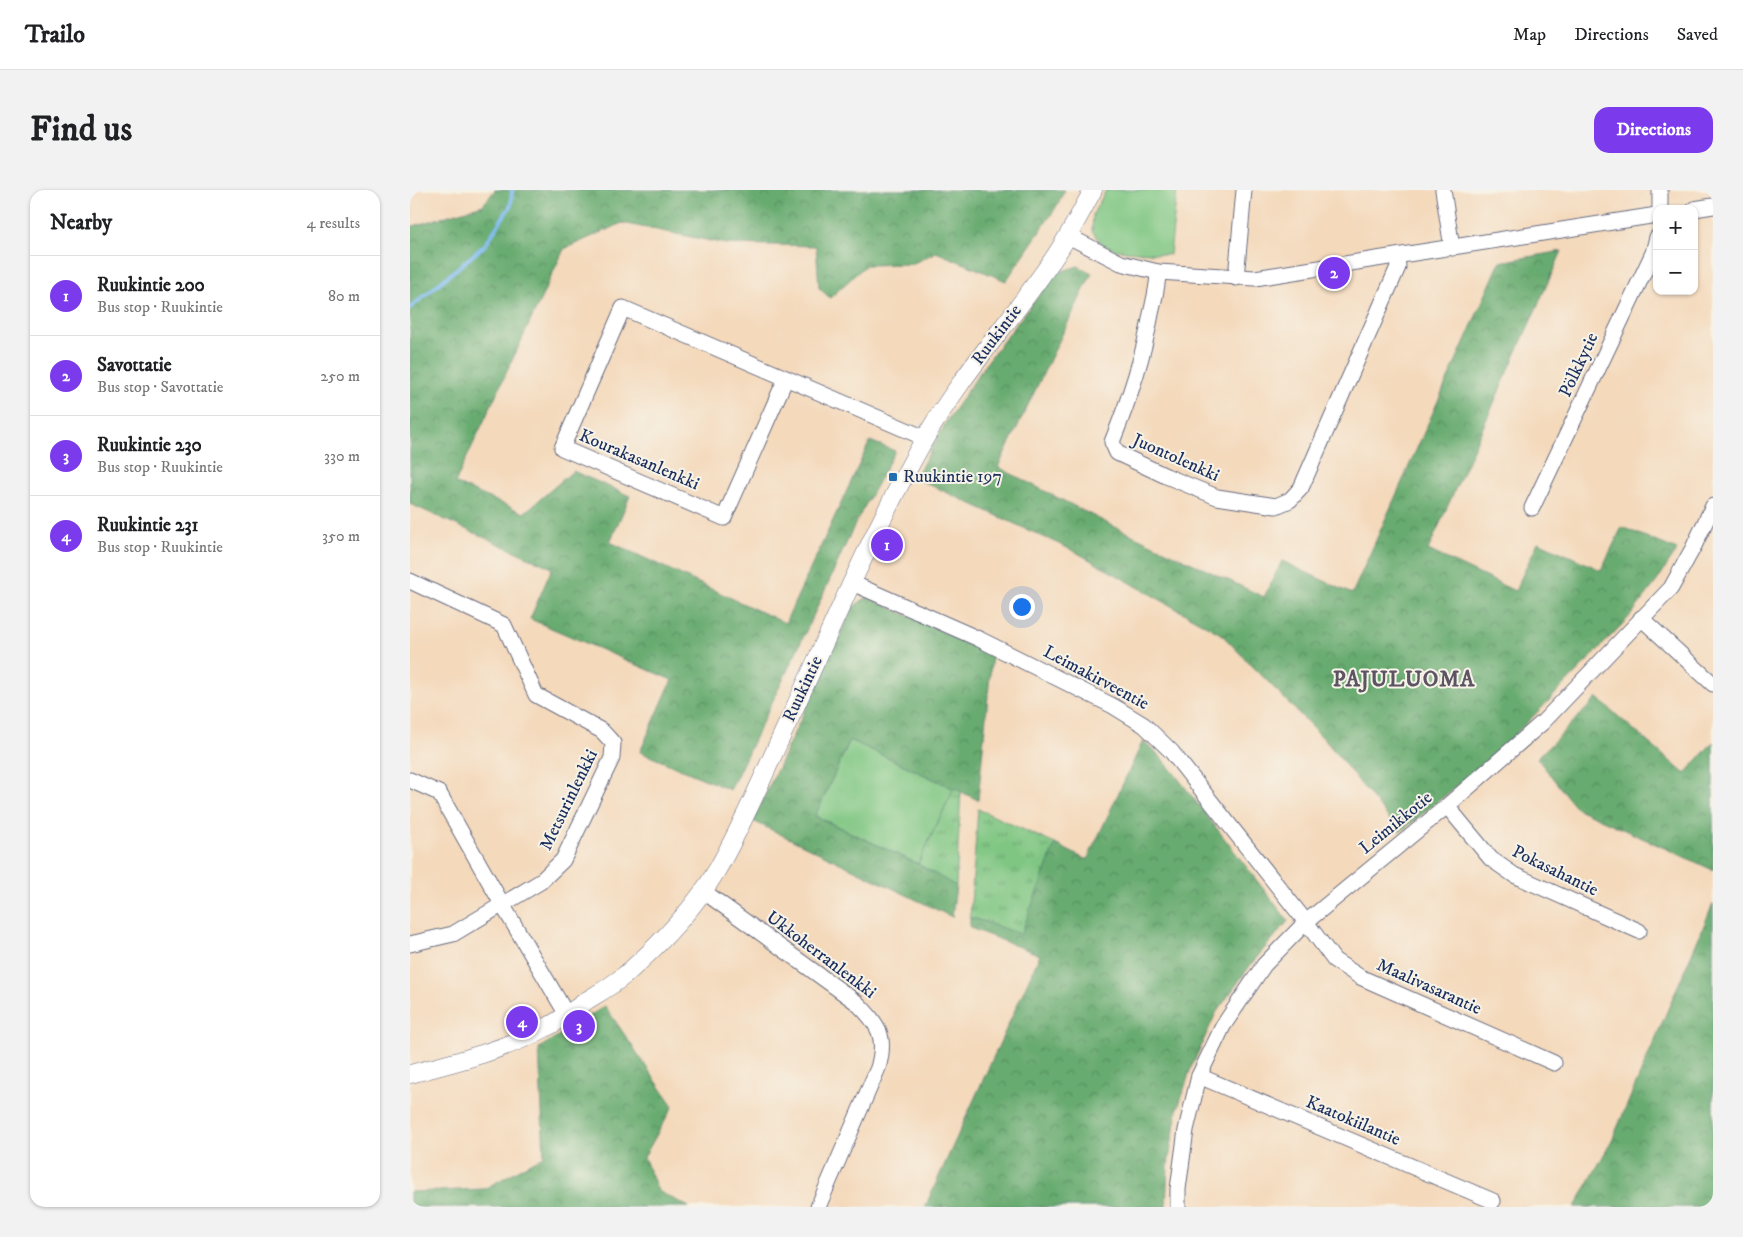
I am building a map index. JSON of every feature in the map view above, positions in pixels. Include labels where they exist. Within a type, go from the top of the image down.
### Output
[{"type":"street","name":"Ruukintie","points":[[410,1074],[467,1059],[503,1046],[547,1027],[567,1015],[623,976],[667,935],[703,891],[716,872],[746,816],[852,583],[890,504],[925,438],[975,363],[1050,265],[1093,190]]},
{"type":"street","points":[[1236,278],[1244,190]]},
{"type":"street","points":[[1443,190],[1452,248]]},
{"type":"street","points":[[1660,190],[1660,205]]},
{"type":"street","points":[[1698,208],[1713,206]]},
{"type":"street","points":[[1068,236],[1121,264],[1158,272],[1255,278],[1653,216]]},
{"type":"street","name":"Pölkkytie","points":[[1532,508],[1654,250]]},
{"type":"street","name":"Juontolenkki","points":[[1158,272],[1148,334],[1125,411],[1112,442],[1117,453],[1217,497],[1276,506],[1290,500],[1301,488],[1398,267],[1397,257]]},
{"type":"street","name":"Kourakasanlenkki","points":[[786,378],[724,518],[562,448],[623,308],[786,378],[925,438]]},
{"type":"street","name":"Leimikkotie","points":[[1178,1207],[1178,1189],[1186,1130],[1199,1076],[1222,1026],[1264,964],[1306,922],[1447,806],[1543,722],[1671,588],[1694,548],[1713,506]]},
{"type":"street","name":"Metsurinlenkki","points":[[410,581],[504,625],[536,694],[602,731],[613,743],[612,758],[563,860],[540,882],[453,934],[410,944]]},
{"type":"street","name":"Leimakirveentie","points":[[852,583],[979,639],[1113,706],[1144,725],[1171,752],[1306,922]]},
{"type":"street","points":[[1642,618],[1713,684]]},
{"type":"street","points":[[410,780],[439,793],[567,1015]]},
{"type":"street","name":"Pokasahantie","points":[[1447,806],[1491,859],[1514,875],[1639,931]]},
{"type":"street","name":"Ukkoherranlenkki","points":[[703,891],[856,1002],[872,1017],[878,1026],[882,1037],[882,1054],[878,1068],[818,1207]]},
{"type":"street","name":"Maalivasarantie","points":[[1306,922],[1334,960],[1360,977],[1554,1063]]},
{"type":"street","name":"Kaatokiilantie","points":[[1199,1076],[1493,1201]]},
{"type":"green space","points":[[495,190],[1065,190],[1055,209],[1006,281],[936,252],[912,264],[866,265],[830,298],[819,288],[816,246],[726,244],[622,223],[564,249],[455,483],[524,513],[573,471],[630,496],[610,542],[785,623],[870,441],[895,451],[855,524],[730,790],[640,752],[672,680],[530,619],[552,568],[410,504],[410,227],[483,205]]},
{"type":"green space","points":[[1106,190],[1177,190],[1170,255],[1116,250],[1102,244],[1092,231],[1093,214]]},
{"type":"green space","points":[[1562,251],[1428,550],[1515,591],[1538,542],[1601,570],[1622,527],[1677,550],[1657,581],[1631,615],[1572,677],[1491,759],[1400,832],[1325,740],[1221,634],[1074,551],[915,478],[946,422],[990,358],[1056,273],[1078,266],[1092,273],[998,467],[1109,524],[1264,597],[1282,561],[1352,594],[1500,262]]},
{"type":"green space","points":[[867,597],[992,654],[978,800],[850,740],[815,816],[918,864],[956,886],[952,917],[753,821],[853,607]]},
{"type":"green space","points":[[1597,698],[1685,774],[1713,742],[1713,870],[1576,808],[1537,758]]},
{"type":"green space","points":[[850,740],[954,788],[918,864],[815,816]]},
{"type":"green space","points":[[1143,741],[1158,754],[1174,773],[1288,921],[1252,963],[1216,1013],[1191,1068],[1177,1111],[1168,1165],[1166,1207],[925,1207],[1040,955],[970,928],[970,917],[1021,933],[1055,844],[1087,860]]},
{"type":"green space","points":[[954,788],[961,791],[956,886],[918,864]]},
{"type":"green space","points":[[978,809],[1055,844],[1021,934],[970,917]]},
{"type":"green space","points":[[1713,904],[1713,1207],[1575,1207],[1612,1140]]},
{"type":"green space","points":[[605,1006],[673,1106],[644,1157],[658,1191],[689,1207],[410,1207],[410,1192],[484,1189],[544,1156],[539,1048]]},
{"type":"waterway","name":"PAJULUOMA","points":[[410,308],[485,245],[511,205],[512,190]]},
{"type":"place","name":"Savottatie","points":[[1334,273]]},
{"type":"place","name":"Ruukintie 197","points":[[893,477]]},
{"type":"place","name":"Ruukintie 200","points":[[887,545]]},
{"type":"place","name":"Ruukintie 231","points":[[522,1022]]},
{"type":"place","name":"Ruukintie 230","points":[[579,1026]]},
{"type":"district","name":"PAJULUOMA","points":[[1404,679]]}]
